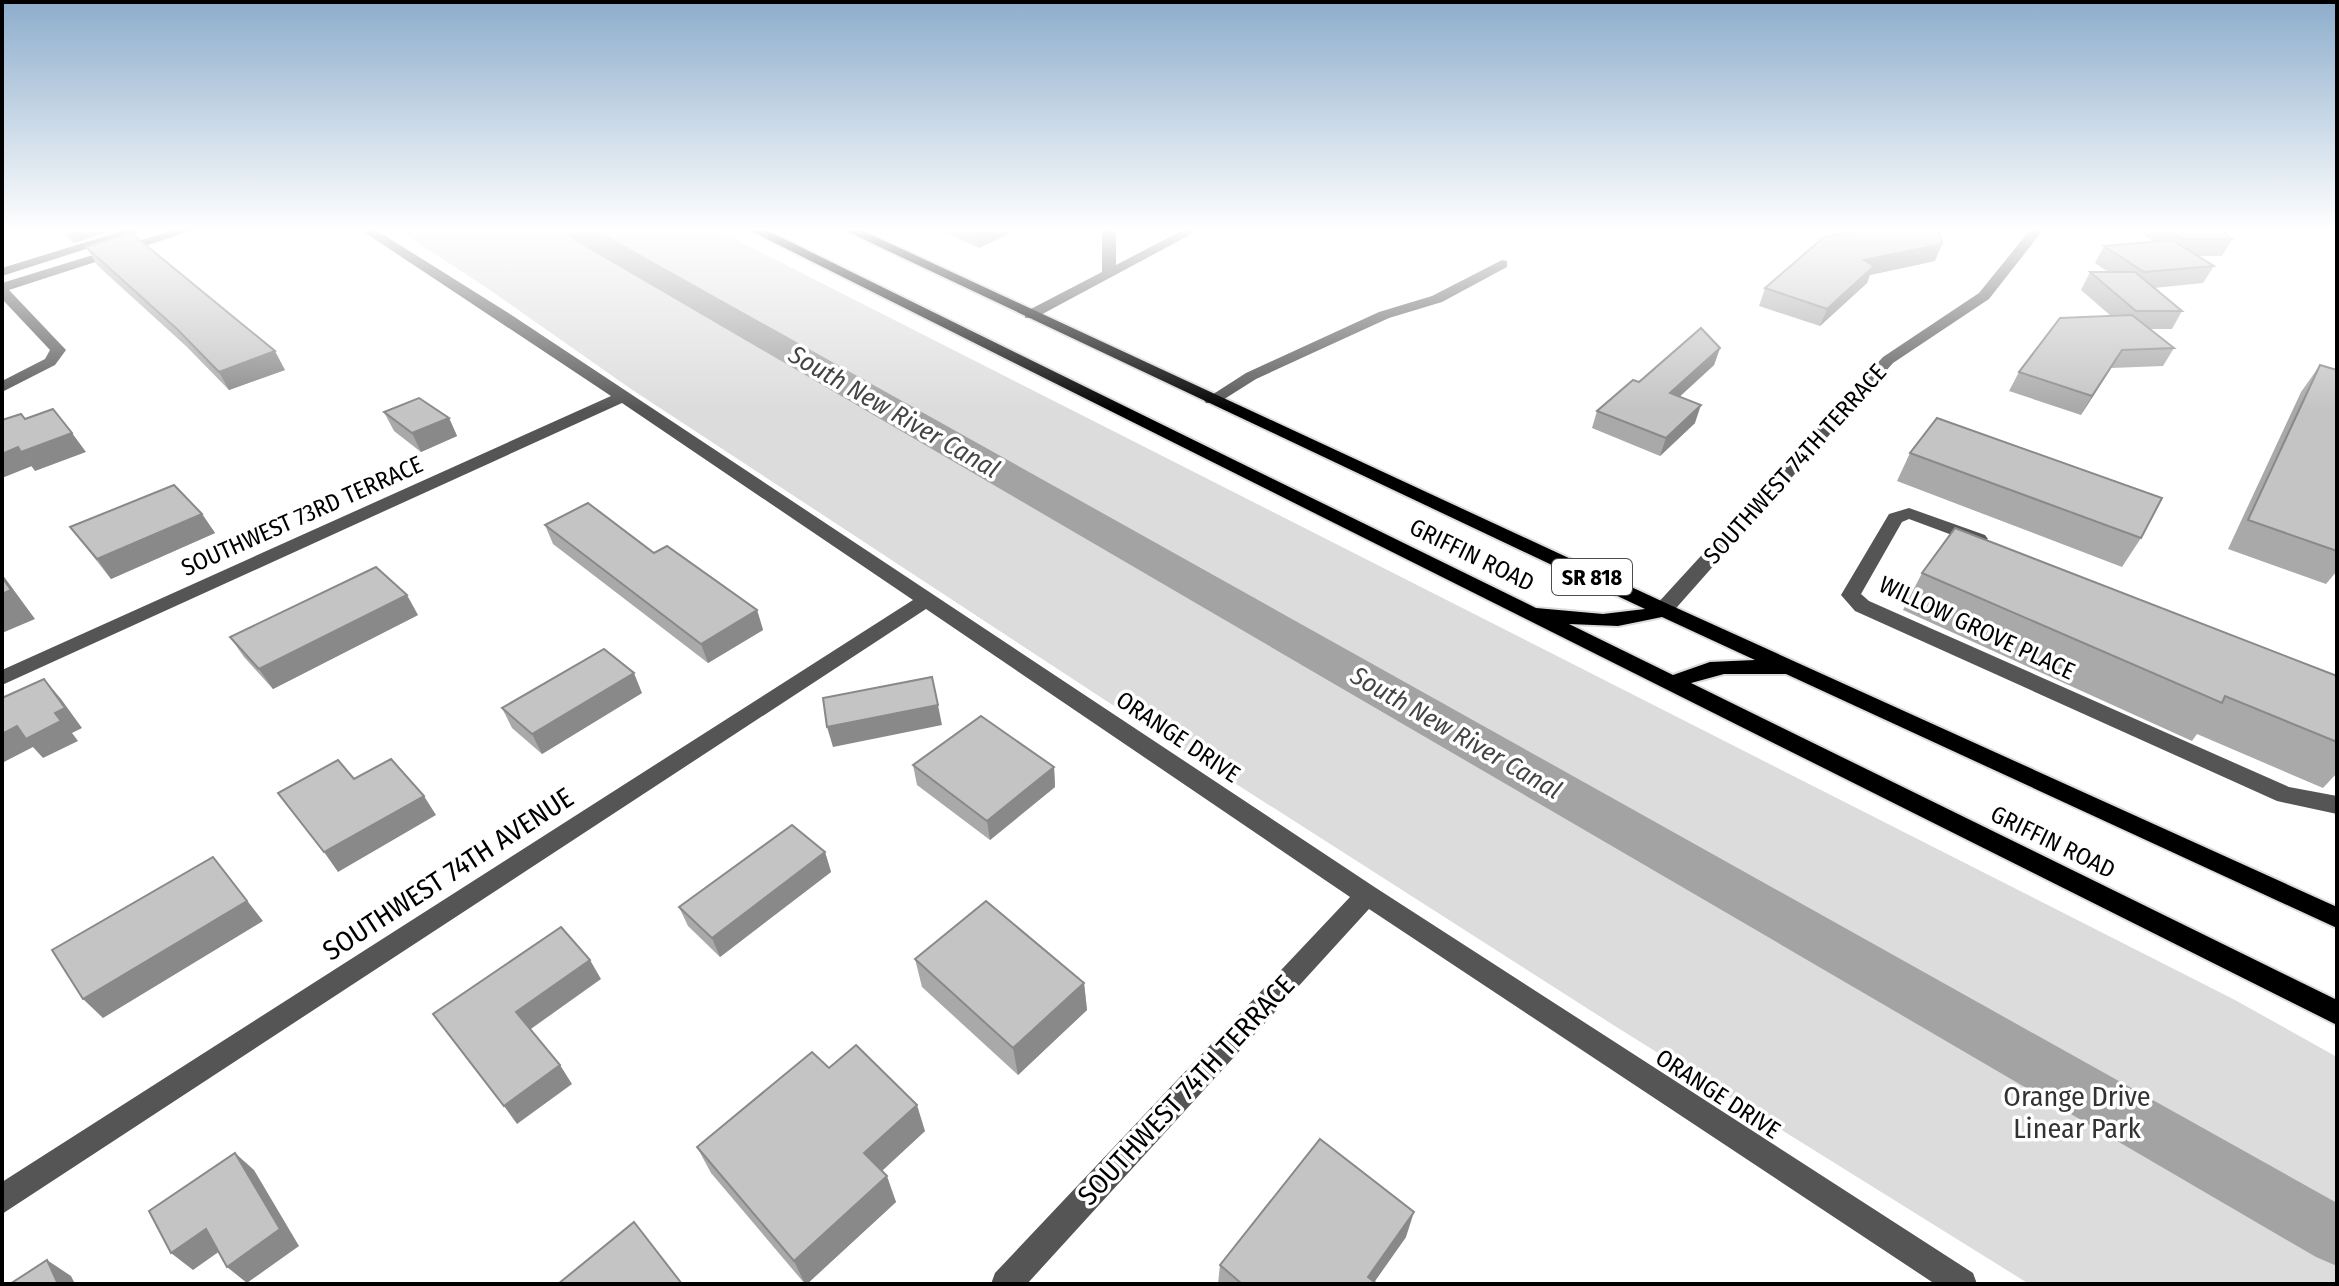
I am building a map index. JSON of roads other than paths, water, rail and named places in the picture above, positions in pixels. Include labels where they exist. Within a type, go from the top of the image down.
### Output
[{"type":"main road","name":"GRIFFIN ROAD","points":[[876,290],[2337,1013]]},
{"type":"main road","name":"GRIFFIN ROAD","points":[[977,290],[1792,670],[2337,918]]},
{"type":"main road","points":[[1517,609],[1578,619],[1617,621],[1644,618],[1663,610]]},
{"type":"main road","points":[[1672,685],[1687,674],[1710,667],[1735,665],[1792,670]]},
{"type":"street","points":[[3,290],[58,350],[50,362],[9,384]]},
{"type":"street","name":"ORANGE DRIVE","points":[[462,290],[1367,895],[1962,1284]]},
{"type":"street","points":[[1030,315],[1078,290]]},
{"type":"street","points":[[1212,400],[1251,376],[1373,320],[1437,299],[1454,290]]},
{"type":"street","name":"SOUTHWEST 74TH TERRACE","points":[[1663,610],[1888,360],[1989,290]]},
{"type":"street","name":"SOUTHWEST 73RD TERRACE","points":[[2,678],[621,397]]},
{"type":"street","name":"WILLOW GROVE PLACE","points":[[1997,547],[1909,513],[1895,518],[1851,595],[1862,606],[2285,795],[2337,805]]},
{"type":"street","name":"SOUTHWEST 74TH AVENUE","points":[[2,1199],[926,600]]},
{"type":"street","name":"SOUTHWEST 74TH TERRACE","points":[[1006,1284],[1367,895]]},
{"type":"waterway","name":"South New River Canal","points":[[681,290],[2337,1236]]},
{"type":"park label","name":"Orange Drive Linear Park","points":[[2077,1112]]}]
